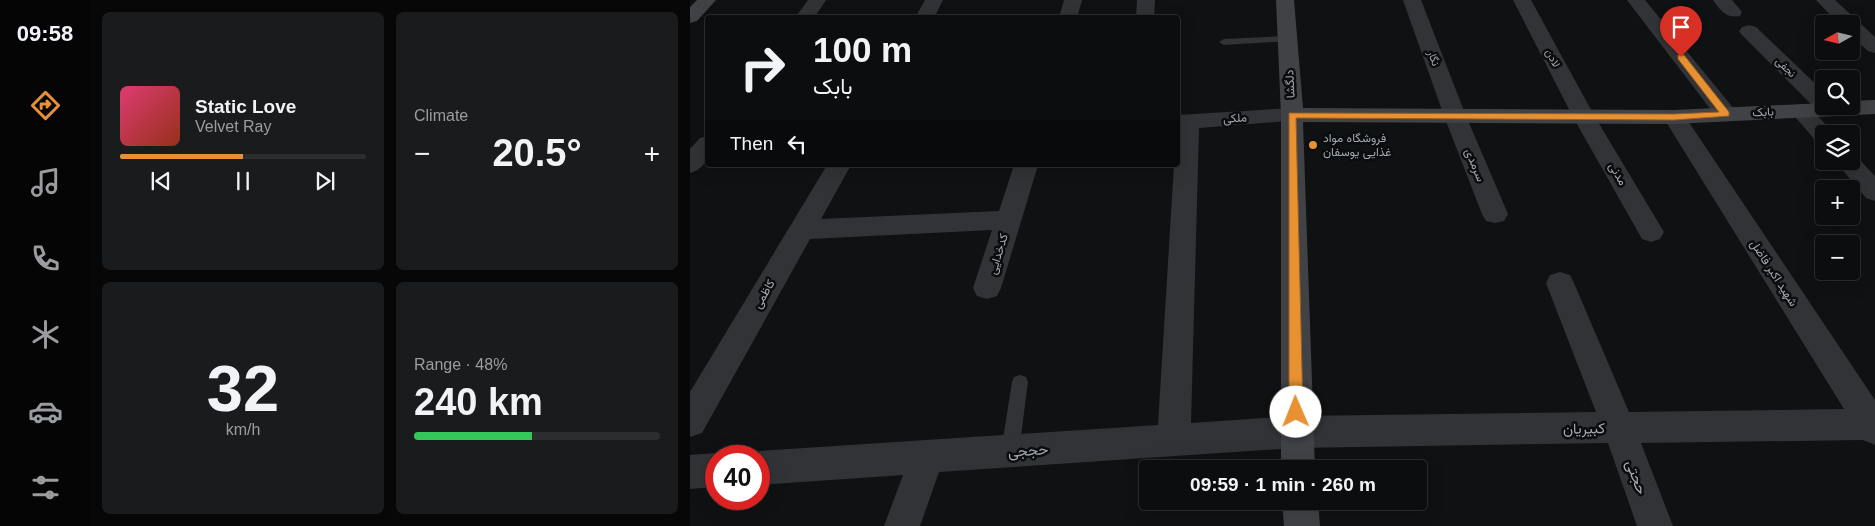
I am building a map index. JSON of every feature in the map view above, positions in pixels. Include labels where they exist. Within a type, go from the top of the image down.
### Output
[{"type":"street","points":[[690,17],[707,0]]},
{"type":"street","points":[[806,15],[817,0]]},
{"type":"street","points":[[926,15],[934,0]]},
{"type":"street","points":[[1069,15],[1073,0]]},
{"type":"street","points":[[1144,15],[1146,0]]},
{"type":"street","name":"دلگشا","points":[[1285,0],[1292,115],[1298,460]]},
{"type":"street","name":"نگار","points":[[1412,0],[1455,116]]},
{"type":"street","name":"لادن","points":[[1522,0],[1584,117]]},
{"type":"street","points":[[1636,0],[1726,114]]},
{"type":"street","points":[[1825,0],[1841,15]]},
{"type":"street","name":"نجفی","points":[[1749,31],[1815,95]]},
{"type":"street","points":[[1860,33],[1875,47]]},
{"type":"street","name":"بابک","points":[[1860,106],[1875,106]]},
{"type":"street","name":"بابک","points":[[1292,115],[1674,117],[1815,108]]},
{"type":"street","points":[[1801,110],[1815,126]]},
{"type":"street","name":"ملکی","points":[[1183,121],[1292,115]]},
{"type":"street","name":"سرمدی","points":[[1455,116],[1494,214]]},
{"type":"street","name":"مدنی","points":[[1584,117],[1651,232]]},
{"type":"street","name":"شهید اکبر فاضل","points":[[1674,117],[1874,425]]},
{"type":"street","points":[[1174,440],[1183,121]]},
{"type":"street","name":"کاظمی","points":[[690,422],[838,167]]},
{"type":"street","name":"کدخدایی","points":[[987,288],[1025,167]]},
{"type":"street","points":[[1855,170],[1875,192]]},
{"type":"street","points":[[801,230],[1008,220]]},
{"type":"street","name":"حجتی","points":[[1560,283],[1619,428],[1655,526]]},
{"type":"street","name":"کبیریان","points":[[1296,432],[1874,425]]},
{"type":"street","name":"حججی","points":[[770,467],[1296,432]]},
{"type":"street","points":[[902,526],[928,456]]},
{"type":"street","points":[[690,472],[705,471]]},
{"type":"street","points":[[1301,510],[1302,526]]},
{"type":"lane","points":[[1224,42],[1287,40]]},
{"type":"lane","points":[[1010,451],[1020,382]]},
{"type":"place","name":"فروشگاه مواد غذایی یوسفان","points":[[1313,145]]},
{"type":"route","points":[[1296,412],[1292,115],[1674,117],[1726,114],[1681,57]]}]
